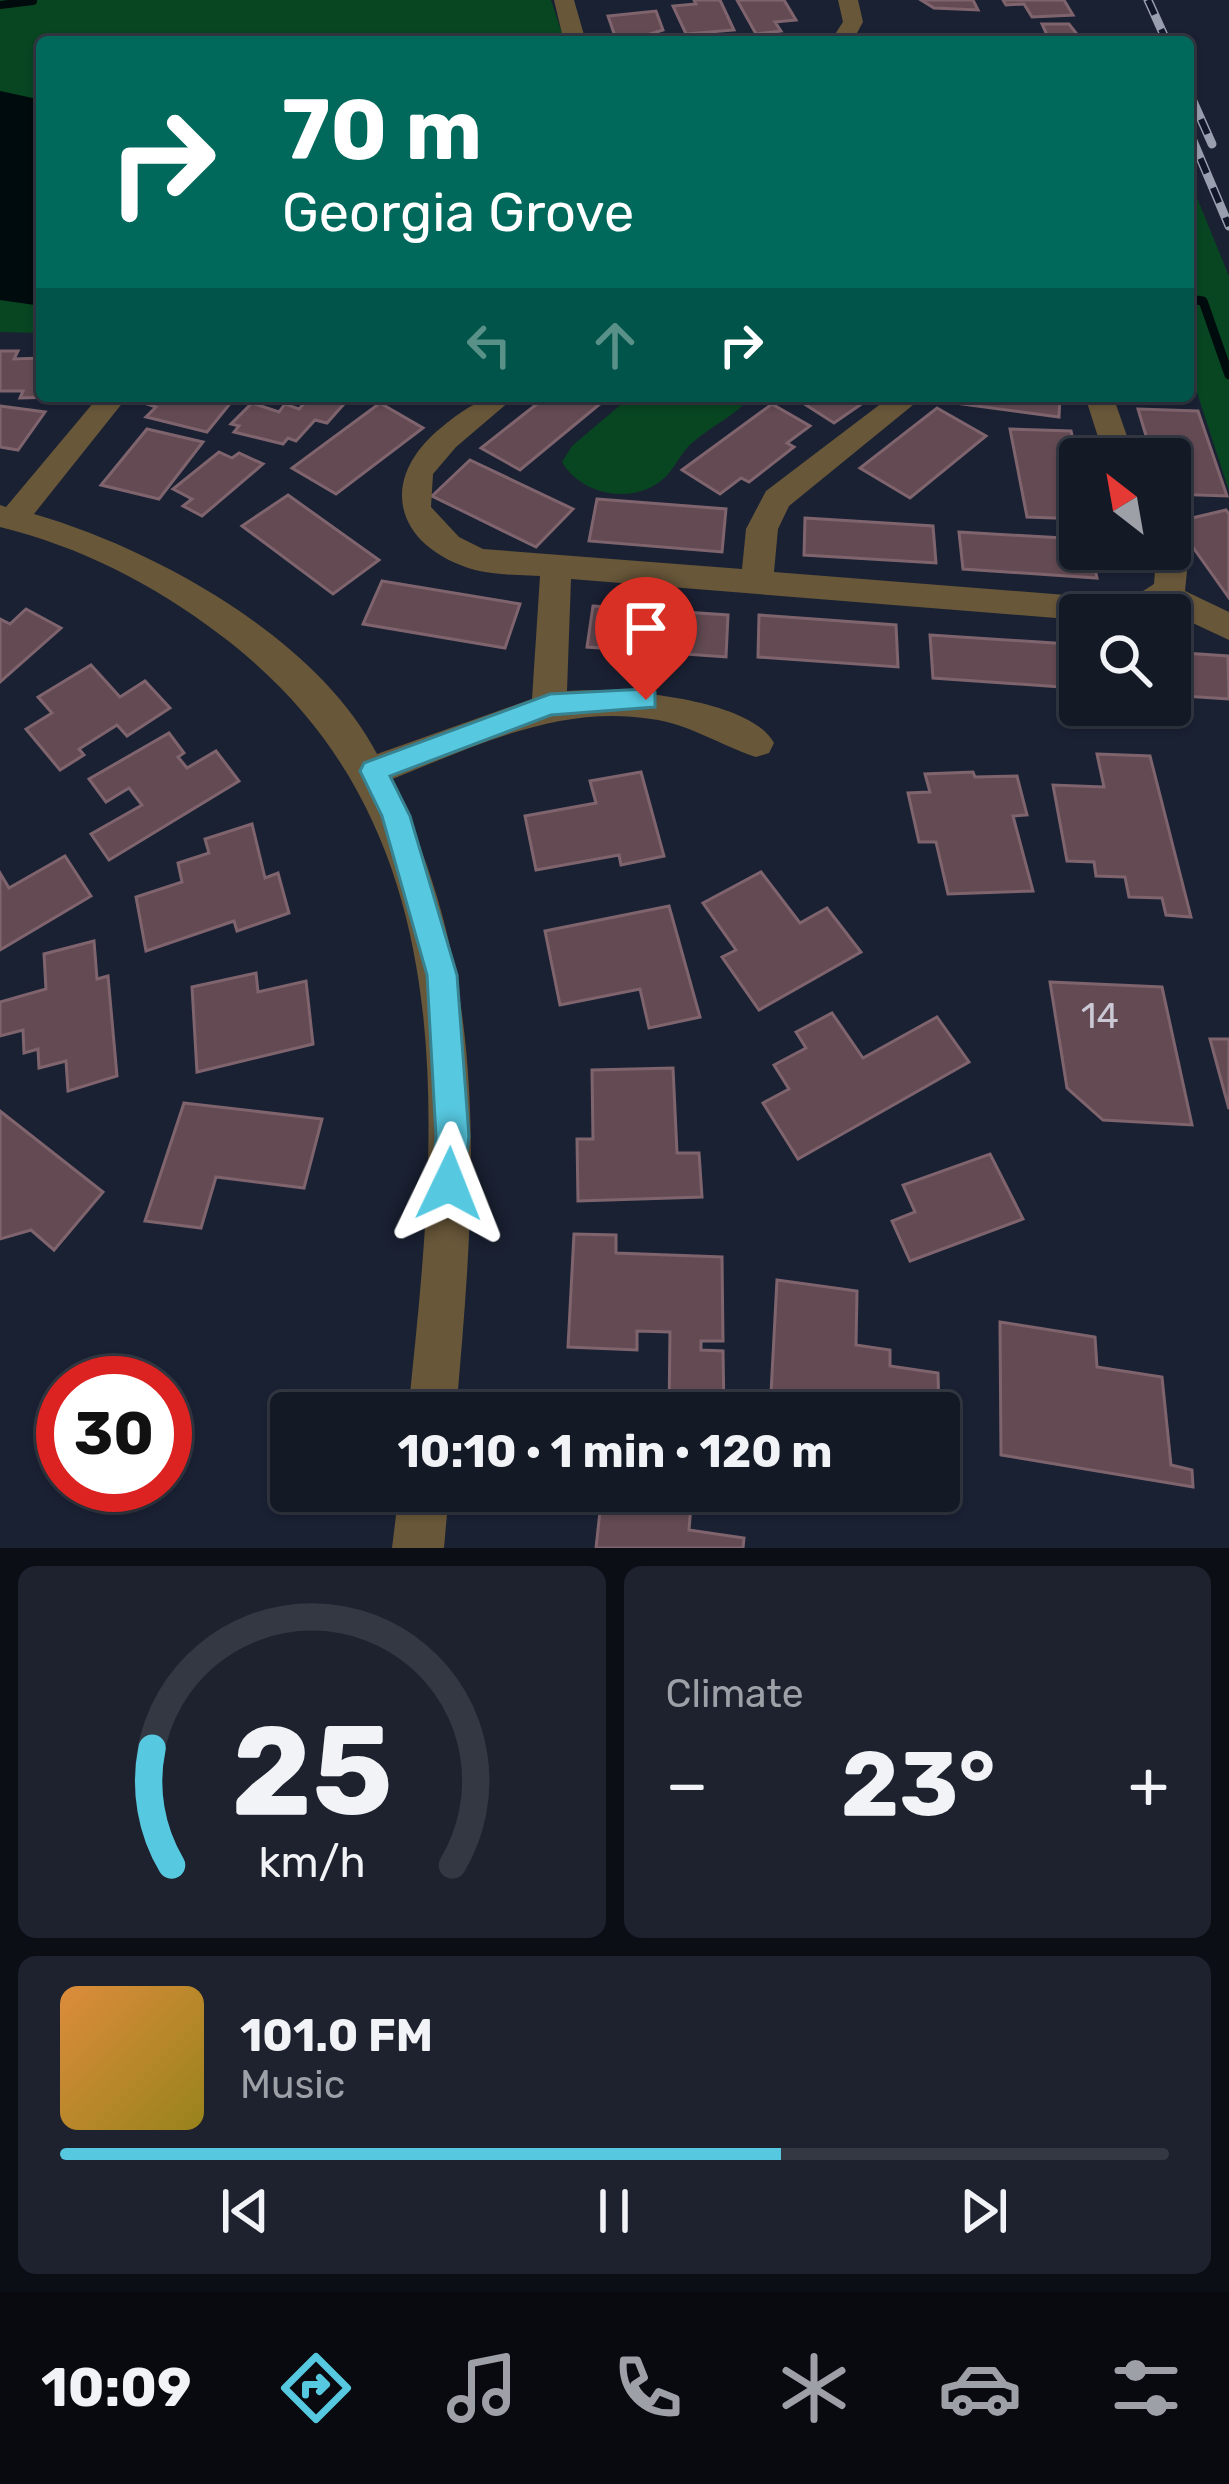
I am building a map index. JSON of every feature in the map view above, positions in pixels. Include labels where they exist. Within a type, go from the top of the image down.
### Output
[{"type":"street","points":[[564,0],[573,36]]},
{"type":"street","points":[[845,36],[853,22],[848,0]]},
{"type":"street","points":[[109,402],[7,517],[144,567],[246,626],[326,702],[374,771],[396,816],[442,975],[452,1137],[434,1392]]},
{"type":"street","points":[[495,402],[426,460],[414,490],[416,509],[434,537],[454,551],[495,563],[1059,608]]},
{"type":"street","points":[[758,584],[762,529],[777,499],[902,402]]},
{"type":"street","points":[[1101,402],[1113,438]]},
{"type":"street","points":[[550,705],[556,568]]},
{"type":"street","points":[[1191,608],[1229,627]]},
{"type":"street","points":[[374,771],[550,705],[646,700],[702,713],[756,743]]},
{"type":"street","points":[[418,1548],[422,1512]]},
{"type":"green space","points":[[0,0],[551,0],[563,36],[36,36],[36,333],[0,332]]},
{"type":"green space","points":[[1194,191],[1229,276],[1229,491],[1194,383]]},
{"type":"green space","points":[[624,402],[746,402],[692,443],[666,476],[636,492],[608,493],[581,482],[562,462],[572,446]]},
{"type":"shaded area","points":[[0,91],[36,99],[36,305],[0,300]]},
{"type":"building","points":[[694,0],[720,0],[734,30],[686,34],[673,6],[696,4]]},
{"type":"building","points":[[737,0],[784,0],[796,20],[775,22],[781,31],[756,34]]},
{"type":"building","points":[[921,0],[973,0],[978,10],[934,8]]},
{"type":"building","points":[[1003,0],[1064,0],[1073,15],[1032,17],[1024,4],[1006,5]]},
{"type":"building","points":[[656,11],[663,30],[651,36],[615,36],[608,16]]},
{"type":"building","points":[[1042,24],[1069,24],[1078,36],[1048,36]]},
{"type":"building","points":[[0,351],[18,351],[14,359],[36,358],[36,398],[20,398],[23,391],[0,391]]},
{"type":"building","points":[[231,402],[207,432],[146,417],[156,407],[147,404]]},
{"type":"building","points":[[305,402],[346,402],[327,423],[315,420],[296,441],[288,438],[283,444],[234,432],[239,426],[231,424],[252,403],[279,412],[285,404],[299,409]]},
{"type":"building","points":[[539,402],[601,403],[520,470],[481,448]]},
{"type":"building","points":[[801,402],[864,402],[834,423]]},
{"type":"building","points":[[947,402],[1060,402],[1059,417]]},
{"type":"building","points":[[380,403],[423,428],[336,494],[292,468]]},
{"type":"building","points":[[772,404],[810,426],[787,443],[794,447],[749,482],[741,478],[720,494],[682,470]]},
{"type":"building","points":[[0,406],[45,412],[18,450],[0,447]]},
{"type":"building","points":[[937,408],[986,436],[910,498],[860,468]]},
{"type":"building","points":[[1138,409],[1198,411],[1227,496],[1191,495],[1191,438],[1147,438]]},
{"type":"building","points":[[147,429],[203,442],[159,499],[101,485]]},
{"type":"building","points":[[1010,429],[1071,431],[1073,438],[1059,438],[1059,518],[1027,517]]},
{"type":"building","points":[[219,452],[232,458],[239,453],[263,464],[202,516],[183,506],[192,499],[173,489]]},
{"type":"building","points":[[470,460],[573,509],[536,547],[432,496]]},
{"type":"building","points":[[288,495],[379,560],[333,594],[242,526]]},
{"type":"building","points":[[597,499],[726,509],[722,552],[589,541]]},
{"type":"building","points":[[1226,510],[1229,514],[1229,598],[1191,545],[1191,518]]},
{"type":"building","points":[[805,518],[933,526],[936,563],[804,555]]},
{"type":"building","points":[[959,532],[1059,538],[1059,570],[1095,570],[1097,578],[963,569]]},
{"type":"building","points":[[382,581],[520,604],[505,648],[363,624]]},
{"type":"building","points":[[593,606],[728,615],[726,657],[587,647]]},
{"type":"building","points":[[26,609],[61,628],[0,682],[0,619],[10,624]]},
{"type":"building","points":[[759,615],[896,625],[898,667],[758,657]]},
{"type":"building","points":[[930,635],[1059,643],[1059,687],[933,678]]},
{"type":"building","points":[[1191,653],[1228,656],[1229,699],[1191,696]]},
{"type":"building","points":[[91,665],[120,697],[145,681],[170,708],[127,736],[117,725],[79,749],[84,755],[60,770],[26,729],[52,713],[38,697]]},
{"type":"building","points":[[169,733],[184,753],[178,757],[187,768],[216,751],[239,781],[109,860],[91,834],[142,805],[129,788],[106,802],[89,779]]},
{"type":"building","points":[[1097,754],[1150,756],[1191,917],[1166,915],[1162,898],[1129,897],[1125,877],[1096,876],[1094,862],[1067,861],[1053,785],[1104,787]]},
{"type":"building","points":[[641,772],[664,856],[621,865],[619,855],[536,870],[525,816],[596,803],[590,781]]},
{"type":"building","points":[[973,772],[975,777],[1017,776],[1027,815],[1013,816],[1033,891],[948,894],[936,842],[919,842],[908,793],[930,792],[925,774]]},
{"type":"building","points":[[252,824],[265,878],[278,873],[289,913],[237,931],[234,921],[146,951],[136,897],[182,882],[178,863],[209,853],[205,839]]},
{"type":"building","points":[[65,856],[91,896],[0,950],[0,873],[9,888]]},
{"type":"building","points":[[761,872],[800,923],[827,908],[861,952],[759,1010],[722,957],[736,950],[703,903]]},
{"type":"building","points":[[669,906],[700,1017],[649,1028],[640,989],[560,1005],[545,931]]},
{"type":"building","points":[[94,941],[97,979],[108,976],[117,1076],[68,1091],[66,1061],[39,1068],[38,1049],[24,1053],[23,1030],[0,1036],[0,1002],[46,989],[44,954]]},
{"type":"building","points":[[256,973],[258,992],[306,981],[313,1044],[197,1072],[192,987]]},
{"type":"building","points":[[1050,982],[1162,987],[1192,1125],[1103,1120],[1067,1088]]},
{"type":"building","points":[[832,1013],[863,1058],[937,1017],[969,1062],[798,1159],[763,1103],[789,1089],[774,1065],[806,1048],[796,1032]]},
{"type":"building","points":[[1210,1039],[1229,1039],[1229,1109]]},
{"type":"building","points":[[673,1068],[677,1153],[699,1153],[702,1197],[578,1201],[577,1139],[593,1139],[592,1070]]},
{"type":"building","points":[[184,1103],[322,1119],[304,1188],[216,1177],[201,1228],[145,1221]]},
{"type":"building","points":[[0,1111],[103,1192],[54,1250],[31,1230],[0,1239]]},
{"type":"building","points":[[990,1154],[1023,1219],[910,1261],[892,1221],[915,1212],[903,1185]]},
{"type":"building","points":[[574,1234],[616,1235],[616,1253],[722,1257],[723,1341],[701,1341],[701,1350],[723,1351],[724,1392],[669,1392],[670,1332],[637,1331],[637,1350],[568,1347]]},
{"type":"building","points":[[777,1280],[857,1291],[856,1345],[890,1350],[890,1366],[938,1373],[938,1392],[771,1392]]},
{"type":"building","points":[[1000,1322],[1095,1337],[1097,1367],[1162,1377],[1171,1465],[1192,1470],[1193,1487],[1001,1455]]},
{"type":"building","points":[[600,1512],[690,1512],[689,1530],[744,1538],[743,1548],[596,1548]]},
{"type":"waterway","points":[[0,5],[33,1]]},
{"type":"waterway","points":[[1194,300],[1203,301],[1229,375]]},
{"type":"railway","points":[[1148,0],[1164,36]]},
{"type":"railway","points":[[1194,104],[1212,144]]},
{"type":"railway","points":[[1194,143],[1229,226]]},
{"type":"route","points":[[449,1184],[452,1137],[442,975],[396,816],[374,771],[550,705],[646,700]]}]
